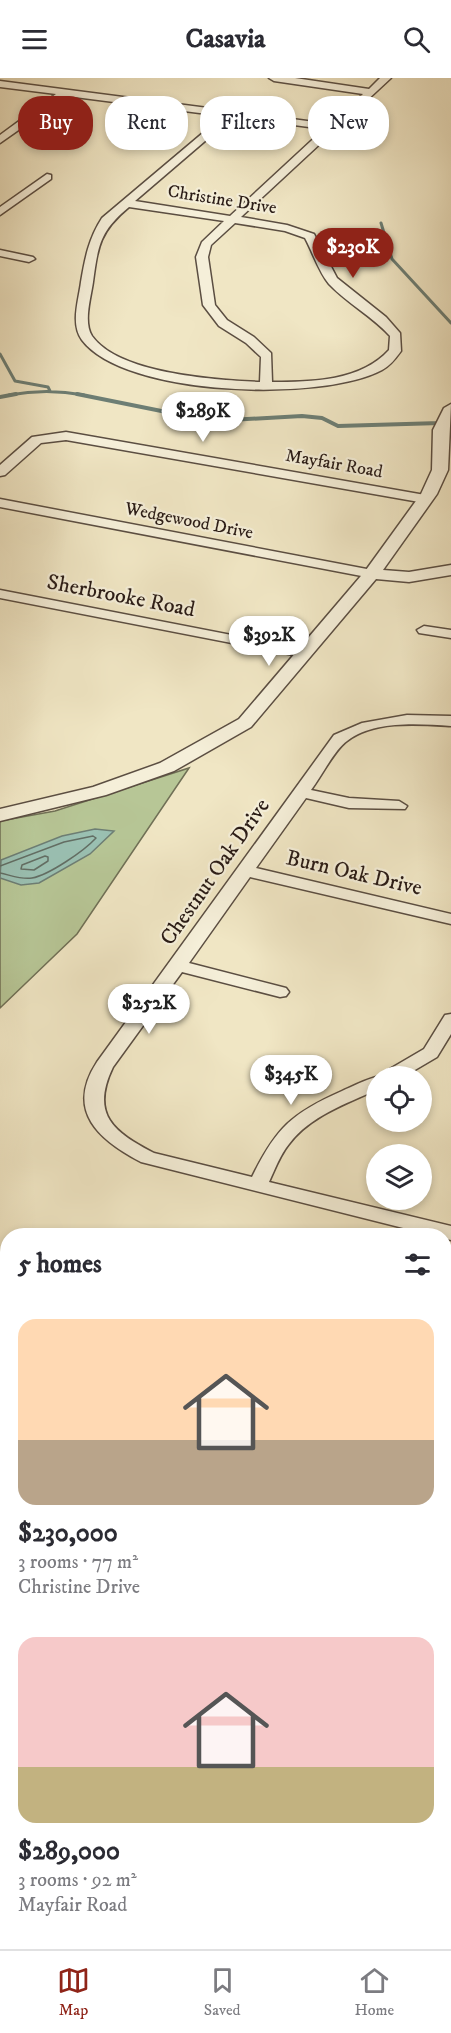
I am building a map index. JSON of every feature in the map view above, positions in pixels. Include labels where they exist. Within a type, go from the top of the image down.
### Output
[{"type":"street","points":[[274,78],[371,92]]},
{"type":"street","points":[[367,96],[386,78]]},
{"type":"street","points":[[0,84],[200,111]]},
{"type":"street","points":[[0,140],[64,93]]},
{"type":"street","points":[[200,141],[106,220],[96,233],[83,320],[86,338],[99,350],[126,365],[160,376],[213,383],[266,385],[267,356],[250,340],[223,323],[208,305],[202,257],[206,244],[308,149]]},
{"type":"street","points":[[0,212],[47,177]]},
{"type":"street","name":"Christine Drive","points":[[127,203],[287,228],[310,236],[332,280],[344,292],[382,320],[396,336],[395,351],[379,368],[317,384],[266,385]]},
{"type":"street","points":[[0,253],[29,259]]},
{"type":"street","points":[[0,815],[89,794],[167,767],[245,723],[372,574],[425,499],[440,470],[441,430],[451,408]]},
{"type":"street","name":"Mayfair Road","points":[[0,472],[38,440],[66,436],[425,499]]},
{"type":"street","name":"Wedgewood Drive","points":[[0,503],[372,574]]},
{"type":"street","points":[[372,574],[409,577],[451,570]]},
{"type":"street","name":"Sherbrooke Road","points":[[0,594],[304,653]]},
{"type":"street","points":[[424,630],[451,634]]},
{"type":"street","points":[[0,806],[102,781],[149,763],[190,744],[260,703]]},
{"type":"street","name":"Chestnut Oak Drive","points":[[430,1228],[148,1158],[122,1145],[105,1130],[94,1112],[92,1095],[96,1079],[340,738],[372,723],[403,719],[451,721]]},
{"type":"street","points":[[301,792],[349,802],[399,806]]},
{"type":"street","name":"Burn Oak Drive","points":[[247,871],[451,919]]},
{"type":"street","points":[[178,966],[280,992]]},
{"type":"street","points":[[409,1066],[431,1053],[451,1019]]},
{"type":"street","points":[[257,1186],[284,1137],[320,1109],[366,1088]]},
{"type":"shaded area","points":[[189,768],[77,934],[0,1008],[0,821],[55,811]]},
{"type":"water","points":[[95,829],[114,831],[90,854],[39,883],[21,885],[0,878],[1,860],[62,836]]},
{"type":"waterway","points":[[381,223],[392,259],[451,323]]},
{"type":"waterway","points":[[0,354],[15,381],[48,387],[50,391]]},
{"type":"waterway","points":[[9,395],[46,391],[84,395]]},
{"type":"waterway","points":[[0,397],[16,394]]},
{"type":"waterway","points":[[77,394],[211,421],[302,416],[322,418],[338,426],[440,423],[451,420]]}]
